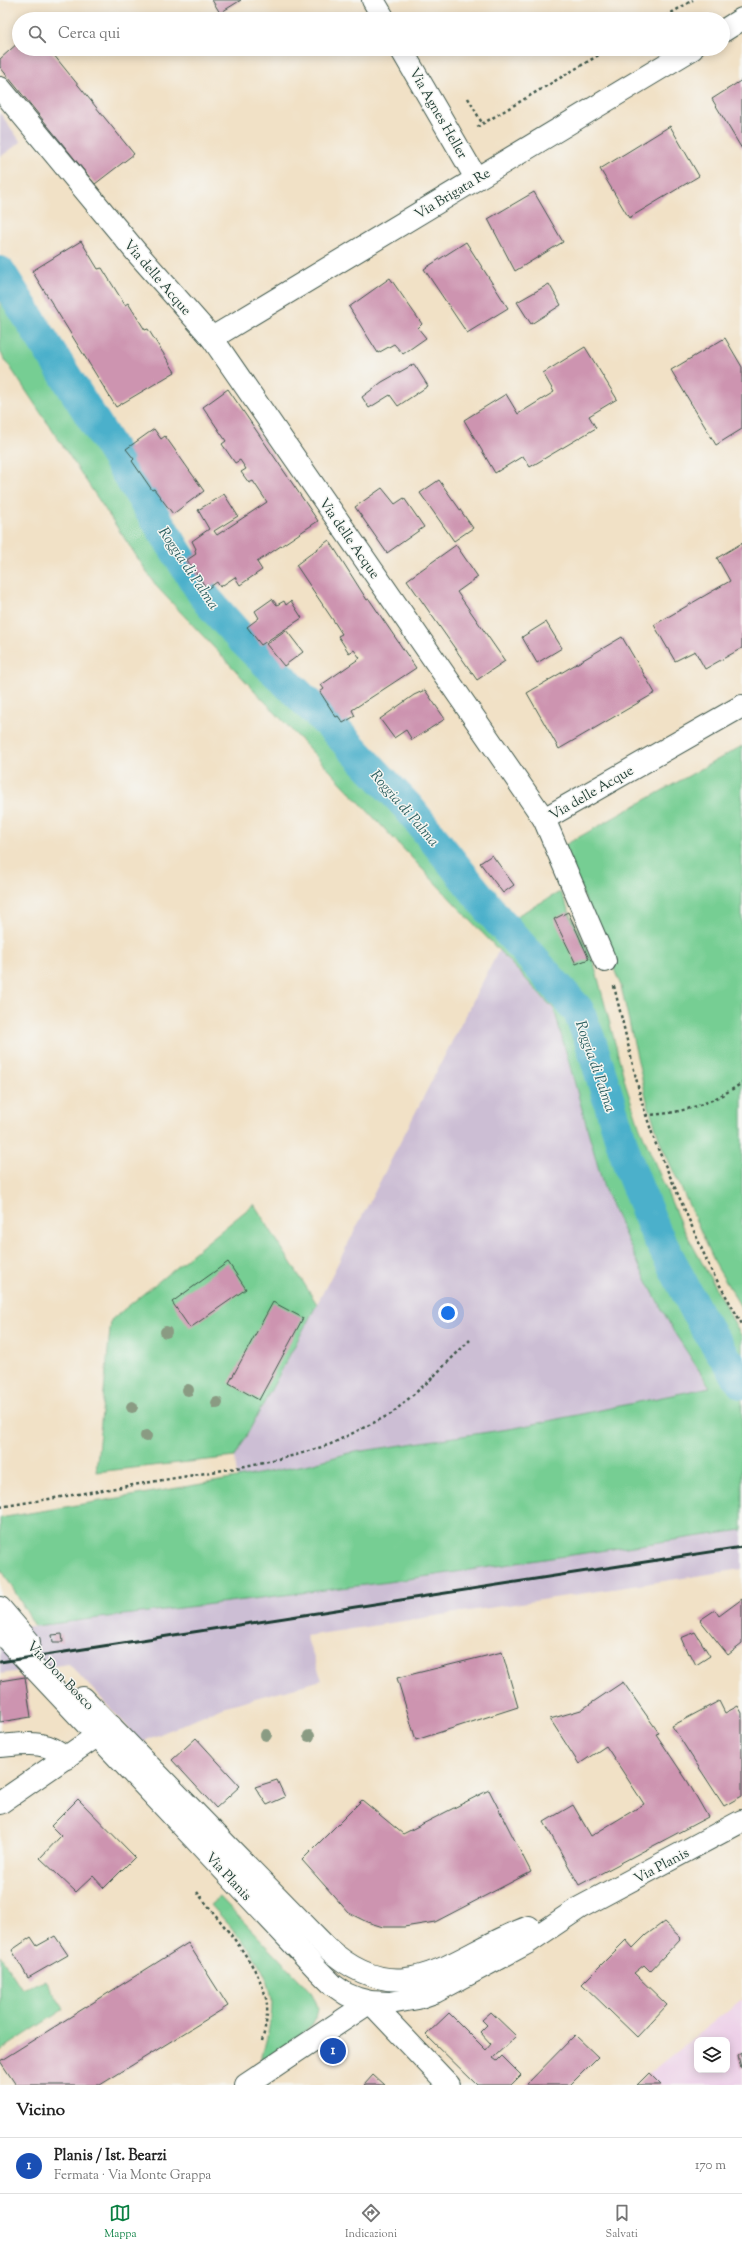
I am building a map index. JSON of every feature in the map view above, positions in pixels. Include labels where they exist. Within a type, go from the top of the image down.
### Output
[{"type":"street","points":[[373,0],[380,12]]},
{"type":"street","points":[[730,27],[742,20]]},
{"type":"street","name":"Via Agnes Heller","points":[[405,56],[476,178]]},
{"type":"street","name":"Via Brigata Re","points":[[212,338],[680,56]]},
{"type":"street","name":"Via delle Acque","points":[[0,88],[137,253],[212,338],[544,819],[742,706]]},
{"type":"street","points":[[544,819],[605,961]]},
{"type":"street","name":"Via Don Bosco","points":[[4,1621],[41,1655],[104,1731]]},
{"type":"street","points":[[0,1803],[104,1731]]},
{"type":"street","name":"Via Planis","points":[[104,1731],[342,1962],[358,1971],[376,1978],[406,1979],[445,1969],[521,1930],[579,1908]]},
{"type":"street","name":"Via Planis","points":[[104,1731],[333,1985],[346,1994],[370,2002],[404,2002],[436,1992],[527,1943],[579,1908],[742,1820]]},
{"type":"street","points":[[0,1746],[31,1743],[46,1744],[58,1750],[66,1758]]},
{"type":"street","points":[[249,2083],[370,2002],[376,1978]]},
{"type":"street","points":[[370,2002],[449,2085]]},
{"type":"path","points":[[673,12],[693,0]]},
{"type":"path","points":[[454,140],[597,56]]},
{"type":"path","points":[[468,98],[482,123]]},
{"type":"path","points":[[605,961],[616,991],[646,1115],[663,1160],[711,1270],[742,1324]]},
{"type":"path","points":[[646,1115],[669,1114],[693,1109],[742,1083]]},
{"type":"path","points":[[0,1507],[236,1468],[296,1455],[331,1444],[391,1414],[470,1340]]},
{"type":"path","points":[[197,1892],[257,1972],[263,1988],[267,2006],[266,2026],[249,2083]]},
{"type":"shaded area","points":[[0,113],[21,142],[0,157]]},
{"type":"shaded area","points":[[499,950],[554,1009],[604,1188],[640,1268],[674,1332],[710,1388],[515,1428],[349,1453],[310,1464],[237,1478],[235,1457],[317,1304]]},
{"type":"shaded area","points":[[742,1530],[742,1569],[306,1636],[322,1680],[222,1707],[142,1742],[69,1664],[0,1674],[0,1630],[381,1583]]},
{"type":"shaded area","points":[[742,1999],[742,2085],[661,2085],[649,2073],[694,2037],[694,2073],[730,2073],[730,2037],[694,2037]]},
{"type":"green space","points":[[0,293],[194,595],[336,741],[569,1008],[646,1235],[719,1364],[742,1393],[742,1530],[381,1583],[35,1626],[0,1567],[0,1518],[237,1478],[310,1464],[349,1453],[515,1428],[710,1387],[674,1332],[640,1268],[604,1188],[554,1009],[157,587],[0,352]]},
{"type":"green space","points":[[742,746],[742,1309],[717,1267],[661,1144],[647,1101],[621,986],[563,846]]},
{"type":"green space","points":[[560,892],[594,963],[627,1089],[640,1128],[679,1220],[742,1337],[742,1364],[709,1310],[676,1251],[625,1129],[596,1030],[584,1004],[509,920]]},
{"type":"green space","points":[[254,1204],[317,1304],[235,1457],[96,1472],[111,1320]]},
{"type":"green space","points":[[220,1897],[311,1992],[318,2009],[312,2026],[260,2063],[271,2018],[272,2003],[270,1989],[258,1963],[249,1950],[211,1905]]},
{"type":"green space","points":[[0,1955],[22,1989],[45,1980],[64,2009],[0,2051]]},
{"type":"building","points":[[212,0],[241,0],[222,12],[219,12]]},
{"type":"building","points":[[12,48],[12,56],[55,56],[134,154],[95,184],[0,67],[0,59]]},
{"type":"building","points":[[742,80],[742,149],[712,99]]},
{"type":"building","points":[[670,126],[699,176],[629,218],[600,169]]},
{"type":"building","points":[[534,192],[563,242],[515,271],[488,219]]},
{"type":"building","points":[[81,241],[98,269],[102,268],[125,305],[128,303],[145,330],[148,329],[175,372],[116,407],[32,271]]},
{"type":"building","points":[[466,242],[508,308],[467,333],[424,269]]},
{"type":"building","points":[[390,278],[422,324],[418,328],[426,338],[403,354],[394,344],[378,353],[349,307]]},
{"type":"building","points":[[549,284],[561,305],[531,324],[517,302]]},
{"type":"building","points":[[725,338],[742,367],[742,429],[716,445],[671,370]]},
{"type":"building","points":[[585,347],[617,399],[589,416],[596,428],[530,467],[523,456],[495,473],[464,420],[506,394],[518,414],[554,392],[543,373]]},
{"type":"building","points":[[414,364],[428,386],[398,406],[390,395],[369,408],[362,397],[382,382]]},
{"type":"building","points":[[228,389],[318,521],[257,562],[262,570],[240,585],[235,577],[220,587],[217,582],[207,589],[187,560],[196,554],[196,549],[192,541],[209,529],[198,510],[224,494],[238,516],[214,531],[217,535],[267,502],[253,481],[249,483],[241,472],[246,469],[240,460],[235,463],[222,444],[226,441],[203,407]]},
{"type":"building","points":[[154,429],[161,439],[165,436],[204,491],[173,514],[154,489],[152,490],[132,461],[134,459],[126,449]]},
{"type":"building","points":[[439,480],[473,528],[454,541],[420,493]]},
{"type":"building","points":[[382,488],[395,504],[404,498],[424,527],[387,553],[355,507]]},
{"type":"building","points":[[329,540],[367,600],[369,599],[416,668],[352,710],[355,716],[343,723],[338,716],[336,717],[320,692],[324,689],[321,685],[360,658],[354,650],[349,653],[338,636],[342,634],[296,565]]},
{"type":"building","points":[[742,543],[742,648],[705,669],[695,651],[675,661],[654,625],[730,581],[717,558]]},
{"type":"building","points":[[456,545],[478,577],[457,592],[505,661],[477,680],[407,580]]},
{"type":"building","points":[[272,599],[277,605],[284,601],[286,605],[291,601],[302,618],[261,645],[247,627],[259,618],[255,611]]},
{"type":"building","points":[[546,622],[562,648],[537,663],[522,637]]},
{"type":"building","points":[[286,630],[303,652],[284,666],[266,644]]},
{"type":"building","points":[[622,637],[655,693],[559,749],[527,693]]},
{"type":"building","points":[[425,690],[445,719],[412,740],[406,730],[394,738],[380,719],[414,695]]},
{"type":"building","points":[[492,855],[514,885],[503,893],[480,863]]},
{"type":"building","points":[[568,912],[589,959],[576,964],[554,919]]},
{"type":"building","points":[[228,1262],[246,1289],[190,1328],[172,1302]]},
{"type":"building","points":[[273,1302],[303,1318],[259,1400],[229,1383]]},
{"type":"building","points":[[742,1599],[742,1644],[728,1655],[700,1620],[715,1610],[719,1616]]},
{"type":"building","points":[[695,1632],[710,1656],[696,1665],[690,1653],[688,1654],[681,1638]]},
{"type":"building","points":[[62,1634],[63,1642],[53,1642],[52,1635]]},
{"type":"building","points":[[502,1652],[518,1707],[416,1740],[397,1678]]},
{"type":"building","points":[[25,1677],[31,1717],[0,1722],[0,1681]]},
{"type":"building","points":[[623,1682],[659,1733],[656,1734],[688,1782],[708,1817],[579,1885],[544,1822],[573,1805],[591,1836],[644,1804],[606,1746],[579,1764],[550,1719],[581,1710]]},
{"type":"building","points":[[719,1701],[725,1713],[738,1706],[742,1713],[742,1796],[724,1806],[672,1726]]},
{"type":"building","points":[[196,1738],[240,1786],[216,1808],[172,1760]]},
{"type":"building","points":[[277,1780],[285,1797],[267,1805],[255,1787]]},
{"type":"building","points":[[489,1790],[531,1872],[435,1922],[404,1927],[383,1927],[367,1922],[349,1913],[302,1860],[362,1800],[403,1834]]},
{"type":"building","points":[[78,1799],[135,1857],[104,1888],[93,1876],[76,1892],[40,1858],[61,1836],[51,1826]]},
{"type":"building","points":[[664,1922],[681,1938],[650,1971],[644,1965],[634,1973],[667,2005],[637,2037],[582,1984],[626,1940],[633,1948],[646,1935]]},
{"type":"building","points":[[55,1936],[68,1955],[28,1978],[12,1950],[31,1937],[37,1946]]},
{"type":"building","points":[[188,1943],[228,2006],[100,2085],[16,2085],[0,2061]]},
{"type":"building","points":[[491,2012],[516,2036],[493,2058],[497,2061],[502,2056],[521,2075],[511,2085],[477,2085],[426,2035],[449,2013],[486,2050],[491,2044],[480,2032],[487,2025],[482,2020]]},
{"type":"building","points":[[575,2035],[598,2057],[570,2085],[526,2085]]},
{"type":"building","points":[[742,2052],[742,2068],[741,2068],[738,2055]]},
{"type":"building","points":[[649,2073],[661,2085],[637,2085]]},
{"type":"building","points":[[373,2075],[384,2085],[364,2085]]},
{"type":"waterway","name":"Roggia di Palma","points":[[0,272],[207,600],[239,636],[336,731],[408,807],[498,920],[578,1010],[591,1043],[630,1169],[655,1231],[702,1322],[742,1383]]},
{"type":"railway","points":[[0,1662],[742,1547]]},
{"type":"place","name":"Planis / Ist. Bearzi","points":[[333,2051]]}]
